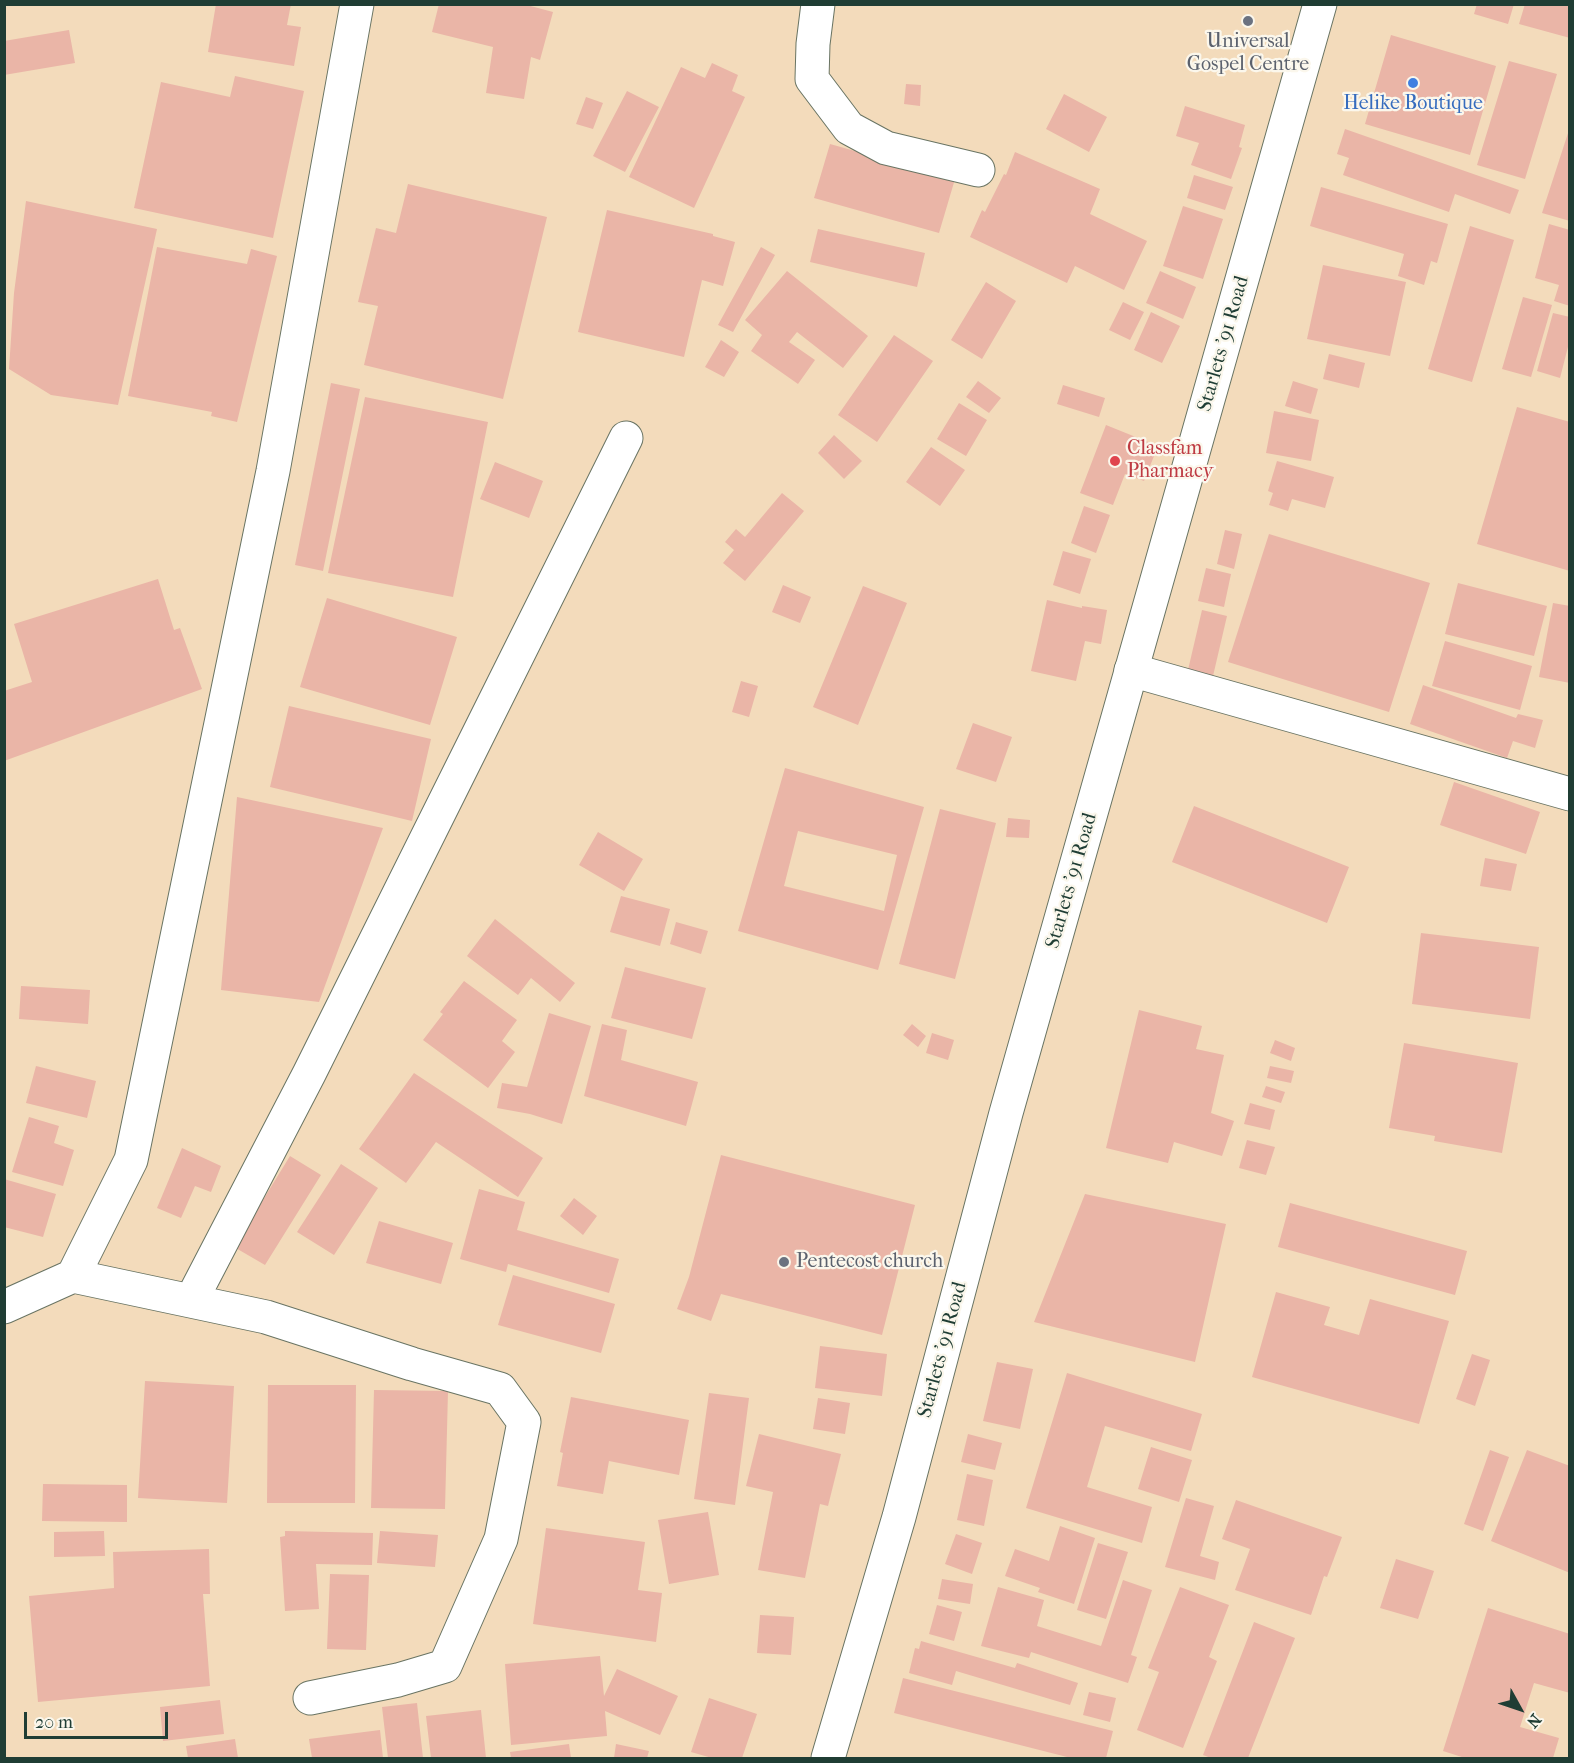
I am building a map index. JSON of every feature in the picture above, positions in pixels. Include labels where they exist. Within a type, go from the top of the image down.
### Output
[{"type":"street","points":[[73,1276],[131,1160],[273,471],[357,4]]},
{"type":"street","points":[[818,4],[812,79],[849,128],[886,148],[978,170]]},
{"type":"street","name":"Starlets '91 Road","points":[[828,1758],[899,1517],[1006,1113],[1320,4]]},
{"type":"street","points":[[191,1301],[309,1074],[626,438]]},
{"type":"street","points":[[1131,670],[1569,794]]},
{"type":"street","points":[[4,1307],[73,1276],[266,1317],[412,1364],[500,1389],[524,1422],[501,1539],[445,1666],[398,1680],[310,1698]]},
{"type":"building","points":[[216,4],[291,4],[287,25],[301,27],[294,66],[208,52]]},
{"type":"building","points":[[439,4],[523,4],[553,12],[540,60],[531,57],[524,99],[486,93],[493,47],[432,32]]},
{"type":"building","points":[[1477,4],[1514,4],[1508,24],[1474,14]]},
{"type":"building","points":[[1525,4],[1570,4],[1570,38],[1519,24]]},
{"type":"building","points":[[69,30],[75,63],[4,75],[4,41]]},
{"type":"building","points":[[1391,35],[1496,66],[1470,155],[1365,124]]},
{"type":"building","points":[[1509,61],[1557,74],[1525,179],[1477,165]]},
{"type":"building","points":[[712,63],[738,75],[732,91],[745,97],[694,208],[629,177],[681,67],[705,78]]},
{"type":"building","points":[[235,76],[304,91],[273,238],[134,208],[161,82],[230,97]]},
{"type":"building","points":[[906,84],[921,85],[920,106],[904,104]]},
{"type":"building","points":[[627,91],[659,107],[625,172],[593,156]]},
{"type":"building","points":[[1064,94],[1107,117],[1089,152],[1046,129]]},
{"type":"building","points":[[586,97],[603,103],[593,129],[576,124]]},
{"type":"building","points":[[1185,106],[1245,125],[1239,147],[1242,148],[1231,179],[1191,165],[1199,143],[1176,136]]},
{"type":"building","points":[[1345,129],[1519,190],[1510,214],[1455,194],[1449,212],[1343,175],[1349,158],[1337,154]]},
{"type":"building","points":[[1570,130],[1570,221],[1542,213]]},
{"type":"building","points":[[830,144],[955,179],[939,233],[814,198]]},
{"type":"building","points":[[1015,152],[1100,189],[1090,214],[1147,241],[1124,290],[1075,266],[1067,283],[970,237],[982,210],[985,212],[1004,174],[1006,175]]},
{"type":"building","points":[[1194,175],[1233,187],[1225,210],[1187,198]]},
{"type":"building","points":[[408,184],[547,217],[503,399],[364,365],[378,306],[358,302],[376,228],[396,233]]},
{"type":"building","points":[[1321,187],[1448,224],[1437,263],[1431,261],[1424,285],[1398,276],[1404,254],[1310,226]]},
{"type":"building","points":[[26,201],[157,229],[118,405],[51,395],[9,369],[14,293]]},
{"type":"building","points":[[1183,206],[1223,219],[1203,279],[1163,266]]},
{"type":"building","points":[[607,210],[713,234],[713,236],[735,242],[723,286],[702,280],[684,357],[578,332]]},
{"type":"building","points":[[1549,224],[1570,230],[1570,306],[1554,301],[1559,285],[1535,278]]},
{"type":"building","points":[[1470,226],[1514,240],[1472,382],[1428,369]]},
{"type":"building","points":[[818,229],[925,253],[917,287],[810,262]]},
{"type":"building","points":[[157,247],[247,264],[251,249],[277,256],[237,422],[211,416],[212,412],[128,396]]},
{"type":"building","points":[[761,247],[775,255],[733,332],[718,325]]},
{"type":"building","points":[[1323,265],[1406,282],[1390,356],[1307,339]]},
{"type":"building","points":[[787,271],[868,336],[843,368],[797,332],[789,342],[815,360],[798,384],[751,351],[762,335],[745,320]]},
{"type":"building","points":[[1160,271],[1196,287],[1183,319],[1146,303]]},
{"type":"building","points":[[986,282],[1016,301],[982,359],[951,340]]},
{"type":"building","points":[[1523,297],[1552,305],[1531,377],[1502,369]]},
{"type":"building","points":[[1123,302],[1144,312],[1130,340],[1109,330]]},
{"type":"building","points":[[1151,312],[1180,326],[1162,363],[1134,350]]},
{"type":"building","points":[[1553,313],[1570,317],[1570,339],[1560,378],[1537,371]]},
{"type":"building","points":[[894,335],[933,361],[877,442],[838,415]]},
{"type":"building","points":[[721,340],[739,352],[724,377],[705,367]]},
{"type":"building","points":[[1329,354],[1365,363],[1359,388],[1323,379]]},
{"type":"building","points":[[978,381],[1001,398],[989,413],[966,397]]},
{"type":"building","points":[[1293,381],[1318,389],[1311,414],[1285,406]]},
{"type":"building","points":[[331,383],[360,389],[323,571],[295,565]]},
{"type":"building","points":[[1063,385],[1105,398],[1099,417],[1057,404]]},
{"type":"building","points":[[365,397],[488,422],[453,597],[328,573]]},
{"type":"building","points":[[959,403],[987,420],[966,456],[937,439]]},
{"type":"building","points":[[1517,407],[1570,422],[1570,571],[1477,544]]},
{"type":"building","points":[[1274,411],[1319,420],[1311,461],[1266,453]]},
{"type":"building","points":[[1106,425],[1158,446],[1144,481],[1125,474],[1113,505],[1080,493]]},
{"type":"building","points":[[834,435],[862,461],[844,479],[818,453]]},
{"type":"building","points":[[931,447],[965,470],[940,506],[906,482]]},
{"type":"building","points":[[1277,461],[1334,477],[1325,508],[1292,499],[1288,511],[1269,505],[1273,493],[1268,491]]},
{"type":"building","points":[[495,462],[543,481],[529,518],[480,499]]},
{"type":"building","points":[[782,493],[804,511],[745,581],[723,563],[734,550],[725,542],[736,529],[745,537]]},
{"type":"building","points":[[1084,506],[1110,515],[1096,553],[1071,543]]},
{"type":"building","points":[[1225,530],[1242,534],[1234,569],[1217,564]]},
{"type":"building","points":[[1269,534],[1430,583],[1389,712],[1228,662]]},
{"type":"building","points":[[1063,551],[1091,559],[1080,594],[1053,585]]},
{"type":"building","points":[[1206,568],[1231,574],[1224,607],[1198,601]]},
{"type":"building","points":[[158,579],[174,630],[180,628],[202,689],[4,761],[4,691],[32,682],[14,624]]},
{"type":"building","points":[[1458,583],[1547,606],[1534,656],[1445,634]]},
{"type":"building","points":[[783,585],[811,597],[800,623],[772,612]]},
{"type":"building","points":[[863,586],[907,603],[858,725],[813,707]]},
{"type":"building","points":[[327,598],[457,637],[430,725],[300,687]]},
{"type":"building","points":[[1047,600],[1082,608],[1082,606],[1107,610],[1101,644],[1085,641],[1076,681],[1031,671]]},
{"type":"building","points":[[1553,603],[1570,606],[1570,683],[1539,677]]},
{"type":"building","points":[[1202,610],[1227,616],[1213,676],[1188,670]]},
{"type":"building","points":[[1445,641],[1532,666],[1520,710],[1432,686]]},
{"type":"building","points":[[741,681],[758,686],[749,717],[732,712]]},
{"type":"building","points":[[1423,685],[1516,718],[1518,714],[1543,720],[1535,748],[1513,741],[1507,758],[1410,724]]},
{"type":"building","points":[[289,706],[431,739],[412,821],[270,787]]},
{"type":"building","points":[[973,723],[1012,737],[996,782],[956,769]]},
{"type":"building","points":[[785,768],[924,807],[878,970],[738,931]],"holes":[[[798,831],[897,855],[884,911],[784,886]]]},
{"type":"building","points":[[1454,782],[1540,812],[1526,854],[1440,825]]},
{"type":"building","points":[[237,797],[383,828],[319,1002],[221,990]]},
{"type":"building","points":[[1194,806],[1349,867],[1327,923],[1172,862]]},
{"type":"building","points":[[940,809],[996,823],[955,979],[899,964]]},
{"type":"building","points":[[1008,818],[1030,820],[1029,838],[1006,837]]},
{"type":"building","points":[[598,832],[643,859],[624,891],[579,865]]},
{"type":"building","points":[[1485,858],[1517,864],[1511,891],[1480,886]]},
{"type":"building","points":[[621,896],[670,909],[660,946],[610,932]]},
{"type":"building","points":[[495,919],[575,983],[560,1002],[531,978],[518,995],[467,956]]},
{"type":"building","points":[[676,922],[708,931],[701,954],[670,944]]},
{"type":"building","points":[[1421,933],[1539,947],[1530,1019],[1412,1004]]},
{"type":"building","points":[[625,967],[706,988],[692,1039],[611,1018]]},
{"type":"building","points":[[464,981],[517,1020],[502,1041],[515,1052],[488,1088],[423,1040],[443,1014],[440,1012]]},
{"type":"building","points":[[21,986],[90,990],[88,1024],[19,1019]]},
{"type":"building","points":[[1139,1010],[1202,1026],[1196,1049],[1224,1055],[1211,1113],[1234,1121],[1222,1156],[1174,1142],[1168,1163],[1106,1148]]},
{"type":"building","points":[[549,1013],[591,1026],[562,1124],[530,1114],[497,1108],[502,1083],[527,1087]]},
{"type":"building","points":[[602,1024],[627,1030],[621,1060],[698,1082],[686,1126],[584,1096]]},
{"type":"building","points":[[912,1024],[926,1036],[918,1047],[903,1035]]},
{"type":"building","points":[[932,1033],[954,1040],[948,1060],[926,1053]]},
{"type":"building","points":[[1275,1040],[1295,1048],[1291,1061],[1270,1053]]},
{"type":"building","points":[[1404,1043],[1518,1063],[1502,1153],[1434,1141],[1435,1136],[1389,1128]]},
{"type":"building","points":[[36,1066],[96,1081],[87,1118],[26,1103]]},
{"type":"building","points":[[1270,1066],[1294,1071],[1291,1083],[1267,1078]]},
{"type":"building","points":[[414,1073],[543,1158],[518,1197],[436,1142],[406,1183],[359,1149]]},
{"type":"building","points":[[1266,1086],[1285,1092],[1281,1103],[1262,1097]]},
{"type":"building","points":[[1250,1103],[1275,1110],[1270,1130],[1244,1124]]},
{"type":"building","points":[[29,1117],[59,1126],[54,1143],[74,1150],[63,1186],[12,1172]]},
{"type":"building","points":[[1247,1140],[1275,1147],[1266,1175],[1239,1168]]},
{"type":"building","points":[[182,1148],[221,1166],[211,1192],[195,1186],[181,1218],[157,1208]]},
{"type":"building","points":[[721,1155],[915,1205],[882,1335],[721,1294],[711,1321],[677,1309],[689,1277]]},
{"type":"building","points":[[290,1156],[321,1175],[265,1265],[234,1247]]},
{"type":"building","points":[[341,1164],[378,1188],[334,1255],[297,1232]]},
{"type":"building","points":[[4,1179],[56,1194],[43,1237],[4,1227]]},
{"type":"building","points":[[479,1189],[525,1202],[517,1230],[619,1259],[609,1293],[508,1264],[506,1272],[460,1259]]},
{"type":"building","points":[[1085,1194],[1226,1224],[1195,1362],[1034,1322]]},
{"type":"building","points":[[574,1198],[597,1216],[583,1235],[560,1216]]},
{"type":"building","points":[[1290,1203],[1467,1251],[1455,1295],[1278,1247]]},
{"type":"building","points":[[379,1221],[453,1243],[441,1284],[366,1263]]},
{"type":"building","points":[[513,1275],[615,1304],[601,1353],[498,1325]]},
{"type":"building","points":[[1276,1292],[1330,1307],[1324,1325],[1359,1335],[1370,1299],[1449,1321],[1419,1424],[1252,1377]]},
{"type":"building","points":[[820,1346],[887,1354],[882,1396],[815,1388]]},
{"type":"building","points":[[1472,1354],[1490,1360],[1475,1406],[1456,1399]]},
{"type":"building","points":[[997,1362],[1033,1369],[1020,1429],[983,1421]]},
{"type":"building","points":[[1067,1373],[1202,1414],[1191,1451],[1105,1426],[1087,1487],[1152,1507],[1142,1543],[1026,1508]]},
{"type":"building","points":[[145,1381],[234,1386],[227,1503],[138,1498]]},
{"type":"building","points":[[268,1385],[356,1385],[355,1503],[267,1503]]},
{"type":"building","points":[[374,1390],[448,1391],[445,1509],[371,1508]]},
{"type":"building","points":[[709,1393],[749,1398],[735,1505],[694,1499]]},
{"type":"building","points":[[571,1397],[689,1420],[679,1475],[609,1461],[603,1494],[557,1486],[563,1453],[560,1452]]},
{"type":"building","points":[[818,1398],[850,1403],[845,1434],[813,1429]]},
{"type":"building","points":[[759,1434],[841,1454],[828,1506],[820,1504],[805,1578],[758,1570],[773,1492],[746,1486]]},
{"type":"building","points":[[968,1434],[1002,1443],[995,1470],[961,1462]]},
{"type":"building","points":[[1151,1447],[1192,1460],[1179,1502],[1138,1489]]},
{"type":"building","points":[[1490,1450],[1509,1457],[1483,1531],[1464,1524]]},
{"type":"building","points":[[1527,1450],[1570,1466],[1570,1573],[1491,1541]]},
{"type":"building","points":[[967,1474],[993,1480],[984,1526],[957,1520]]},
{"type":"building","points":[[43,1484],[127,1485],[127,1522],[42,1521]]},
{"type":"building","points":[[1186,1498],[1214,1506],[1200,1556],[1219,1562],[1215,1580],[1165,1567]]},
{"type":"building","points":[[1236,1500],[1342,1537],[1327,1577],[1324,1576],[1311,1615],[1235,1590],[1250,1549],[1222,1539]]},
{"type":"building","points":[[708,1512],[719,1575],[669,1584],[658,1520]]},
{"type":"building","points":[[1060,1526],[1095,1538],[1074,1604],[1038,1592],[1040,1588],[1005,1576],[1015,1549],[1049,1561]]},
{"type":"building","points":[[546,1528],[645,1542],[638,1590],[662,1593],[656,1642],[533,1624]]},
{"type":"building","points":[[104,1531],[105,1556],[54,1557],[54,1532]]},
{"type":"building","points":[[285,1531],[373,1533],[372,1565],[316,1564],[319,1609],[285,1611],[280,1537],[285,1536]]},
{"type":"building","points":[[380,1531],[438,1535],[435,1567],[377,1563]]},
{"type":"building","points":[[956,1534],[982,1543],[972,1574],[945,1564]]},
{"type":"building","points":[[1098,1543],[1128,1552],[1106,1619],[1077,1610]]},
{"type":"building","points":[[209,1549],[210,1594],[203,1594],[210,1686],[38,1702],[29,1596],[114,1588],[113,1552]]},
{"type":"building","points":[[1396,1559],[1434,1571],[1418,1619],[1380,1608]]},
{"type":"building","points":[[330,1574],[369,1575],[366,1650],[327,1649]]},
{"type":"building","points":[[942,1579],[973,1584],[970,1604],[938,1599]]},
{"type":"building","points":[[1123,1580],[1152,1590],[1131,1655],[1137,1657],[1128,1683],[1031,1652],[1029,1658],[981,1646],[998,1587],[1044,1600],[1037,1626],[1101,1646]]},
{"type":"building","points":[[1180,1587],[1229,1605],[1209,1657],[1217,1661],[1183,1748],[1137,1730],[1159,1672],[1148,1668]]},
{"type":"building","points":[[937,1605],[962,1612],[954,1641],[929,1634]]},
{"type":"building","points":[[1488,1608],[1570,1634],[1570,1693],[1534,1683],[1520,1727],[1559,1738],[1553,1758],[1465,1758],[1443,1751]]},
{"type":"building","points":[[760,1615],[794,1617],[791,1655],[757,1653]]},
{"type":"building","points":[[1254,1622],[1295,1638],[1248,1758],[1211,1758],[1203,1755]]},
{"type":"building","points":[[921,1641],[1015,1668],[1017,1663],[1078,1683],[1070,1705],[956,1671],[952,1685],[909,1673],[915,1648],[919,1649]]},
{"type":"building","points":[[600,1656],[604,1696],[617,1669],[678,1696],[660,1735],[605,1711],[607,1736],[511,1745],[505,1664]]},
{"type":"building","points":[[903,1678],[1113,1731],[1106,1758],[1071,1758],[894,1713]]},
{"type":"building","points":[[1089,1692],[1116,1698],[1110,1722],[1083,1715]]},
{"type":"building","points":[[709,1698],[757,1714],[742,1758],[712,1758],[691,1752]]},
{"type":"building","points":[[220,1700],[224,1734],[163,1741],[160,1707]]},
{"type":"building","points":[[417,1703],[423,1758],[388,1758],[382,1707]]},
{"type":"building","points":[[481,1710],[486,1758],[431,1758],[426,1716]]},
{"type":"building","points":[[380,1730],[383,1758],[312,1758],[309,1739]]},
{"type":"building","points":[[235,1739],[238,1758],[188,1758],[186,1746]]},
{"type":"building","points":[[569,1744],[571,1758],[511,1758],[510,1752]]},
{"type":"building","points":[[616,1744],[649,1751],[647,1758],[614,1758]]},
{"type":"place","name":"Universal Gospel Centre","points":[[1248,21]]},
{"type":"place","name":"Helike Boutique","points":[[1413,83]]},
{"type":"place","name":"Classfam Pharmacy","points":[[1115,461]]},
{"type":"place","name":"Pentecost church","points":[[784,1262]]}]
